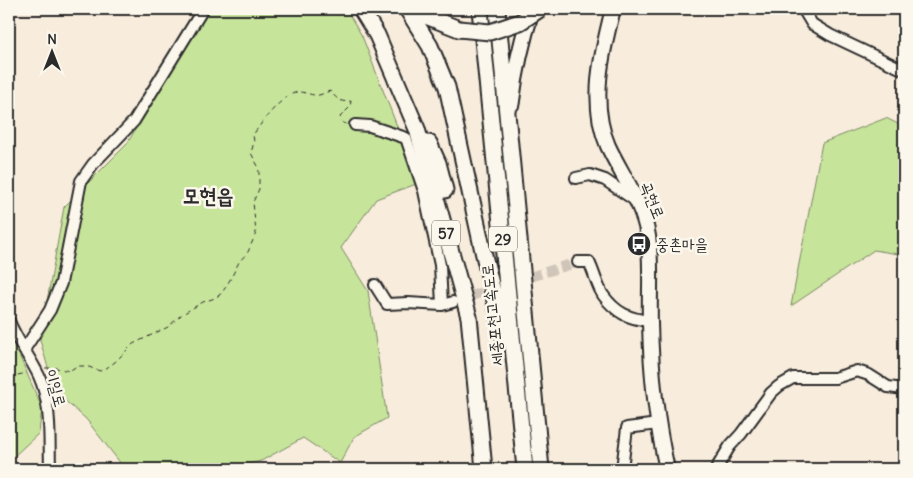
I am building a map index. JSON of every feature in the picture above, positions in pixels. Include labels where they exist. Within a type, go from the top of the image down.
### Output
[{"type":"highway","name":"57","points":[[361,9],[377,35],[417,129],[469,317],[484,469]]},
{"type":"highway","name":"57","points":[[370,9],[383,29],[438,164],[480,329],[494,469]]},
{"type":"highway","points":[[407,9],[460,29],[490,32],[520,22],[540,9]]},
{"type":"highway","points":[[407,9],[430,46],[447,87],[483,251],[517,388]]},
{"type":"highway","name":"세종포천고속도로","points":[[480,9],[525,469]]},
{"type":"highway","name":"세종포천고속도로","points":[[497,9],[541,469]]},
{"type":"highway","points":[[512,168],[511,108],[514,82],[523,37],[532,9]]},
{"type":"main road","name":"곡현로","points":[[613,9],[607,31],[598,87],[598,110],[608,145],[637,202],[644,218],[648,235],[651,356],[658,424],[667,469]]},
{"type":"street","points":[[24,350],[50,310],[61,283],[82,181],[92,164],[134,121],[203,9]]},
{"type":"street","points":[[803,9],[812,24],[830,35],[904,70]]},
{"type":"street","points":[[355,125],[370,126],[406,138],[424,191],[440,265],[442,306]]},
{"type":"street","points":[[576,178],[590,175],[605,180],[637,202]]},
{"type":"street","points":[[578,262],[589,262],[602,294],[619,312],[632,319],[650,321]]},
{"type":"street","points":[[375,285],[387,304],[408,303],[442,306],[454,302]]},
{"type":"street","name":"이일로","points":[[9,321],[14,336],[36,370],[46,398],[49,422],[50,469]]},
{"type":"street","points":[[716,469],[730,446],[771,393],[793,378],[835,378],[857,371],[869,375],[888,387],[904,389]]},
{"type":"street","points":[[622,469],[627,428],[658,424]]},
{"type":"path","points":[[9,376],[18,376],[36,370],[56,368],[69,371],[73,367],[86,366],[100,371],[115,362],[133,344],[168,327],[187,312],[222,293],[239,262],[248,252],[256,233],[253,202],[259,189],[259,172],[251,153],[254,142],[253,135],[260,124],[285,98],[292,93],[299,92],[318,95],[330,91],[337,100],[351,101],[350,107],[340,117],[343,123],[355,125]]},
{"type":"green space","points":[[209,9],[346,9],[362,36],[419,183],[376,199],[341,248],[368,291],[387,418],[354,437],[340,463],[303,438],[261,461],[228,469],[125,469],[86,419],[55,392],[40,340],[64,207],[127,144],[178,55]]},
{"type":"green space","points":[[886,118],[904,127],[904,255],[874,250],[791,306],[822,143]]},
{"type":"green space","points":[[9,332],[42,408],[39,433],[13,457],[9,456]]},
{"type":"tunnel","points":[[517,281],[578,262]]},
{"type":"tunnel","points":[[458,300],[496,288]]},
{"type":"place","name":"중촌마을","points":[[639,244]]},
{"type":"district","name":"모현읍","points":[[208,195]]}]
